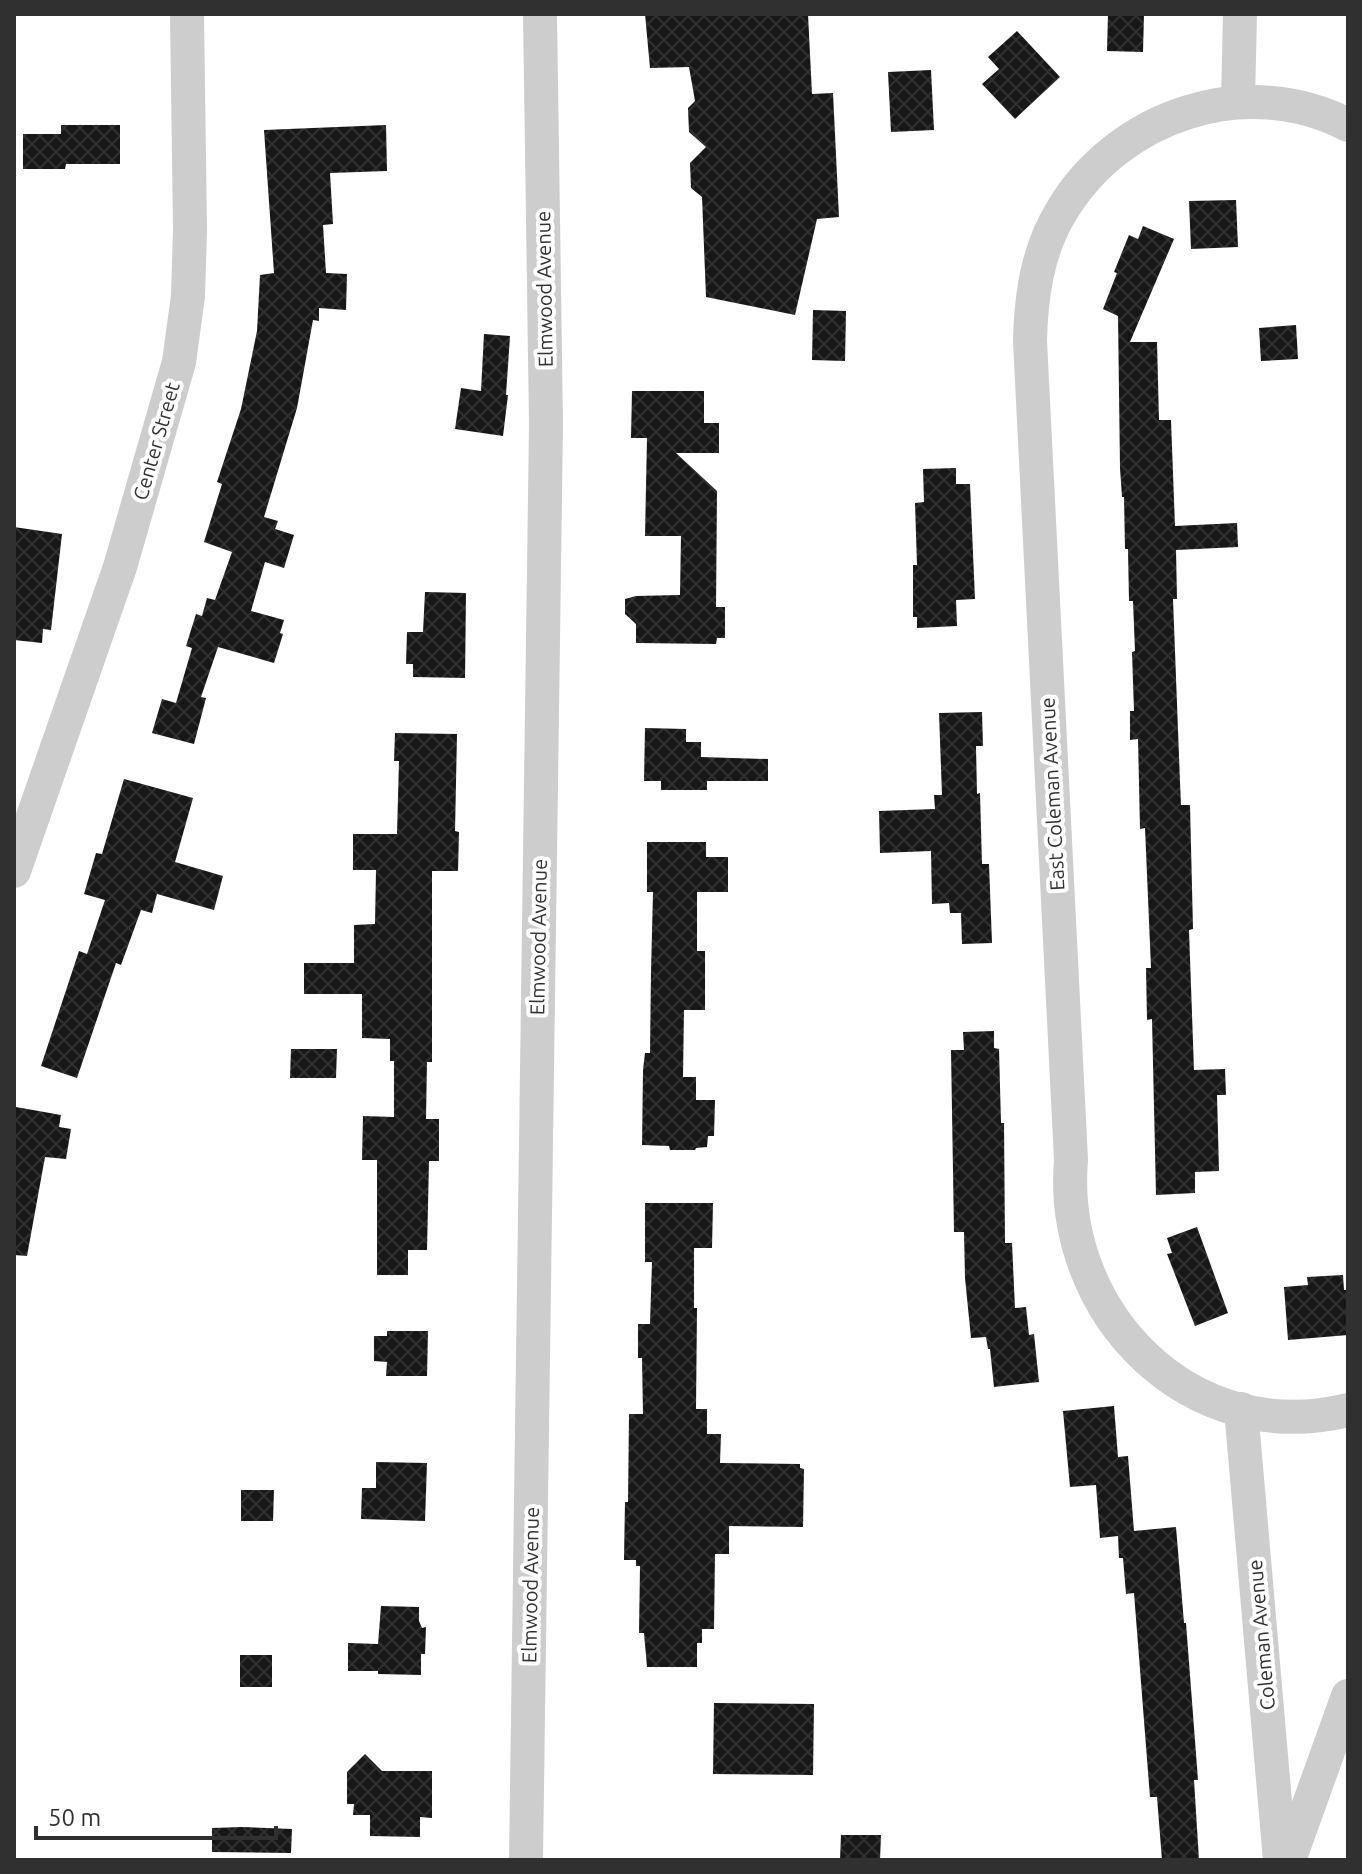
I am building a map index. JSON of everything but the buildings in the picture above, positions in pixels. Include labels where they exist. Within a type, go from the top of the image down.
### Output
[{"type":"street","name":"Center Street","points":[[16,856],[120,567],[179,362],[188,296],[190,230],[187,14]]},
{"type":"street","name":"Elmwood Avenue","points":[[526,1860],[546,424],[540,14]]},
{"type":"street","points":[[1238,101],[1240,14]]},
{"type":"street","name":"East Coleman Avenue","points":[[1348,125],[1304,107],[1260,101],[1238,101],[1194,109],[1154,125],[1100,163],[1059,214],[1041,255],[1031,297],[1030,341],[1072,1225],[1084,1268],[1103,1307],[1130,1342],[1162,1372],[1200,1395],[1241,1409],[1285,1417],[1328,1415],[1348,1410]]},
{"type":"street","name":"Coleman Avenue","points":[[1241,1409],[1280,1860]]},
{"type":"street","points":[[1289,1860],[1348,1696]]}]
